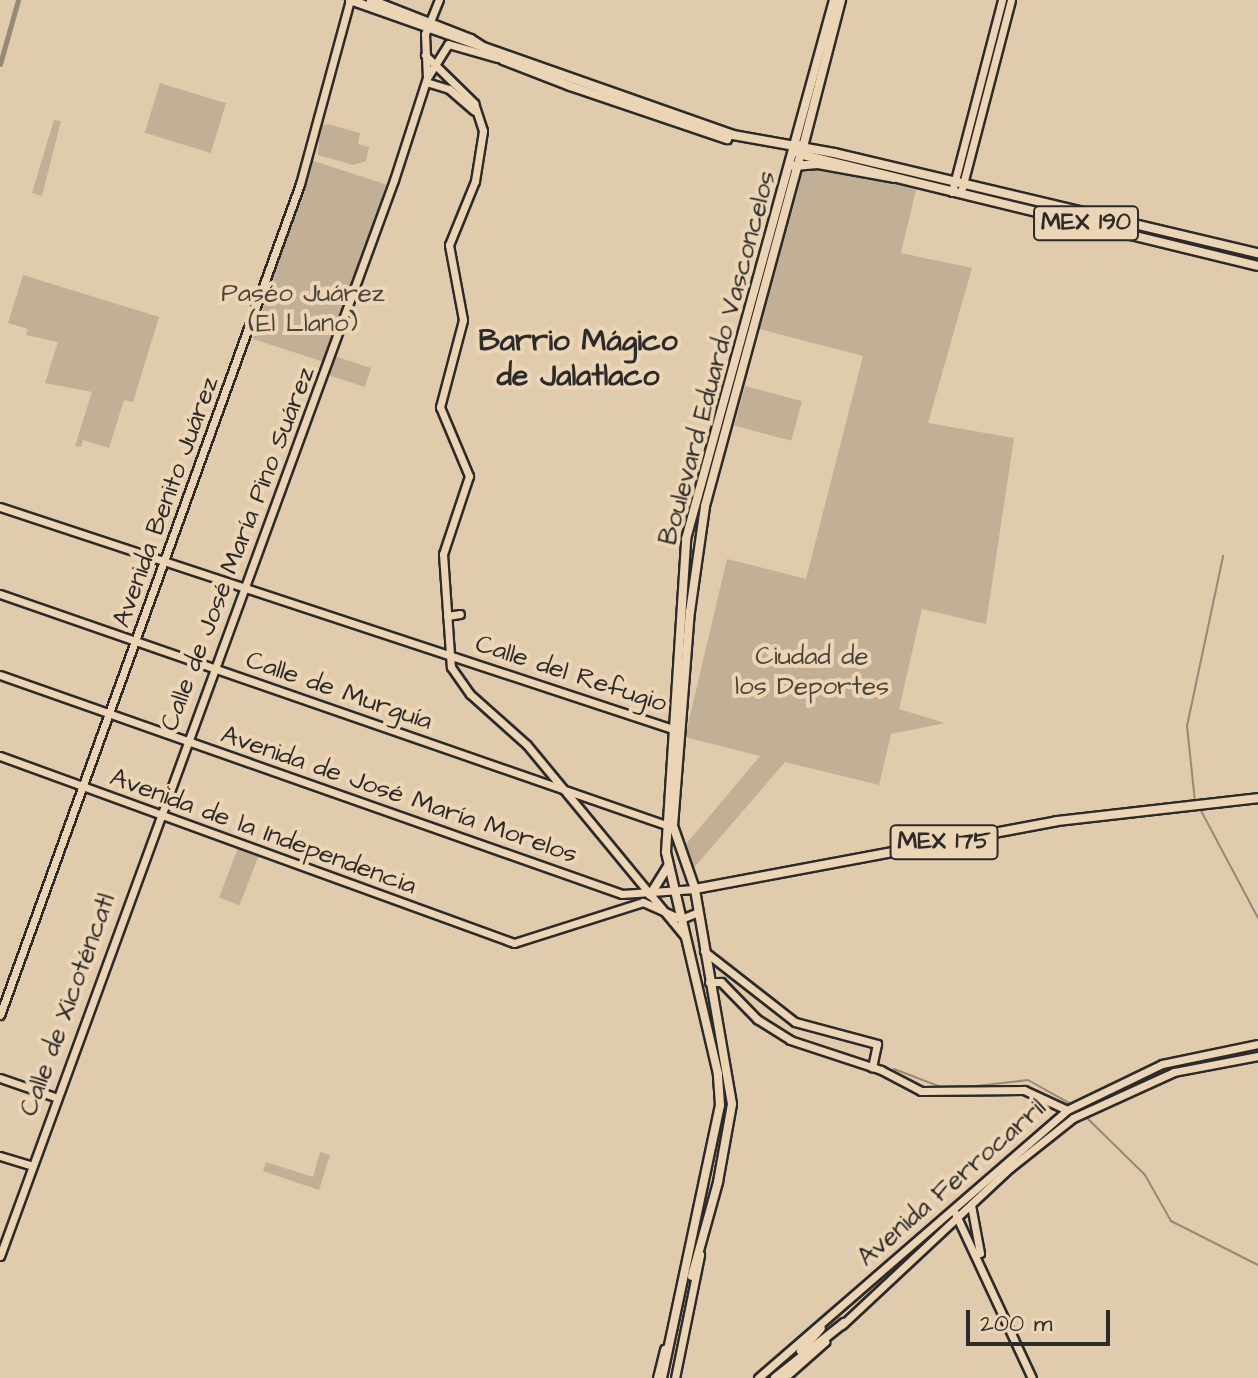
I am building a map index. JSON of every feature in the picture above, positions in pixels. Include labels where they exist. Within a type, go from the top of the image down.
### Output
[{"type":"main road","name":"MEX 190","points":[[350,0],[711,128]]},
{"type":"main road","name":"Avenida Benito Juárez","points":[[0,1015],[112,714],[300,184],[350,0]]},
{"type":"main road","name":"MEX 190","points":[[371,0],[428,26]]},
{"type":"main road","points":[[428,26],[439,0]]},
{"type":"main road","points":[[798,149],[834,0]]},
{"type":"main road","points":[[798,149],[841,0]]},
{"type":"main road","points":[[959,183],[1002,0]]},
{"type":"main road","points":[[956,193],[1011,0]]},
{"type":"main road","name":"Calle de José María Pino Suárez","points":[[159,814],[244,589],[426,80],[428,26]]},
{"type":"main road","points":[[478,116],[449,89],[426,80],[448,44],[503,60]]},
{"type":"main road","name":"MEX 190","points":[[488,49],[503,60],[693,130],[959,183],[1258,253]]},
{"type":"main road","points":[[425,55],[474,103],[483,131],[480,163],[452,231],[448,254],[463,320],[440,407],[469,476],[443,554],[448,654],[462,685],[513,730],[686,939]]},
{"type":"main road","points":[[693,130],[711,128],[798,149]]},
{"type":"main road","name":"MEX 190","points":[[798,149],[956,193],[1258,266]]},
{"type":"main road","name":"Boulevard Eduardo Vasconcelos","points":[[675,1378],[719,1122],[718,1074],[668,866],[666,825],[705,506],[798,149]]},
{"type":"main road","points":[[794,166],[899,178],[925,176]]},
{"type":"main road","name":"Boulevard Eduardo Vasconcelos","points":[[695,1254],[728,1131],[730,1072],[702,950],[695,889],[673,826],[686,539],[794,166]]},
{"type":"main road","name":"Calle del Refugio","points":[[0,507],[678,731]]},
{"type":"main road","name":"Calle de Murguía","points":[[0,594],[561,786],[666,825]]},
{"type":"main road","points":[[447,616],[460,614]]},
{"type":"main road","name":"Avenida de José María Morelos","points":[[0,675],[622,894],[650,895],[695,889]]},
{"type":"main road","name":"Avenida de la Independencia","points":[[0,756],[514,943],[618,909]]},
{"type":"main road","name":"MEX 175","points":[[695,889],[1057,821],[1258,798]]},
{"type":"main road","name":"Calle de Xicoténcatl","points":[[0,1256],[159,814]]},
{"type":"main road","points":[[650,895],[655,880],[668,866]]},
{"type":"main road","points":[[635,874],[645,881],[655,880]]},
{"type":"main road","points":[[618,909],[622,894]]},
{"type":"main road","points":[[618,909],[643,902],[681,919],[696,913]]},
{"type":"main road","points":[[702,950],[720,959],[795,1022],[877,1044],[872,1067]]},
{"type":"main road","points":[[709,982],[721,982],[757,1019],[790,1040],[872,1067],[921,1091],[1040,1093],[1072,1107]]},
{"type":"main road","name":"Avenida Ferrocarril","points":[[773,1377],[821,1328],[951,1209],[1072,1107],[1162,1064],[1258,1044]]},
{"type":"main road","name":"Avenida Ferrocarril","points":[[784,1378],[958,1216],[1082,1113],[1174,1072],[1258,1056]]},
{"type":"main road","points":[[718,1074],[730,1072]]},
{"type":"main road","points":[[0,1078],[55,1097]]},
{"type":"main road","points":[[0,1156],[32,1166]]},
{"type":"main road","points":[[971,1205],[982,1263]]},
{"type":"main road","points":[[951,1209],[958,1216],[982,1263],[1032,1378]]},
{"type":"main road","points":[[663,1378],[695,1254]]},
{"type":"main road","name":"Avenida Ferrocarril","points":[[773,1377],[844,1323]]},
{"type":"main road","name":"Avenida Ferrocarril","points":[[758,1378],[821,1328]]},
{"type":"green space","points":[[160,83],[226,103],[211,153],[145,133]]},
{"type":"green space","points":[[54,120],[61,121],[42,196],[32,193]]},
{"type":"green space","points":[[328,124],[360,133],[358,144],[369,147],[366,161],[353,165],[318,155],[320,126]]},
{"type":"green space","name":"Paséo Juárez (El Llano)","points":[[311,160],[386,184],[328,363],[253,339]]},
{"type":"green space","name":"Ciudad de los Deportes","points":[[801,161],[917,186],[901,253],[972,268],[928,423],[1014,438],[986,624],[922,609],[899,709],[945,723],[891,734],[879,785],[785,762],[692,870],[681,850],[760,756],[685,737],[727,559],[806,579],[863,356],[751,327]]},
{"type":"green space","points":[[23,275],[159,317],[133,402],[124,400],[109,448],[83,440],[81,447],[75,446],[92,392],[45,383],[58,342],[26,335],[28,329],[8,323]]},
{"type":"green space","points":[[334,356],[371,368],[365,387],[328,375]]},
{"type":"green space","points":[[745,386],[802,401],[791,441],[734,426]]},
{"type":"green space","points":[[238,848],[259,856],[240,905],[219,897]]},
{"type":"green space","points":[[320,1152],[330,1155],[319,1190],[263,1171],[266,1162],[313,1177]]},
{"type":"waterway","points":[[0,64],[18,0]]},
{"type":"waterway","points":[[1195,802],[1187,726],[1223,556]]},
{"type":"waterway","points":[[1199,807],[1258,918]]},
{"type":"waterway","points":[[894,1069],[941,1087]]},
{"type":"waterway","points":[[967,1087],[1028,1080],[1073,1105]]},
{"type":"waterway","points":[[1084,1115],[1145,1175],[1171,1221],[1258,1265]]},
{"type":"district","name":"Barrio Mágico de Jalatlaco","points":[[578,358]]}]
